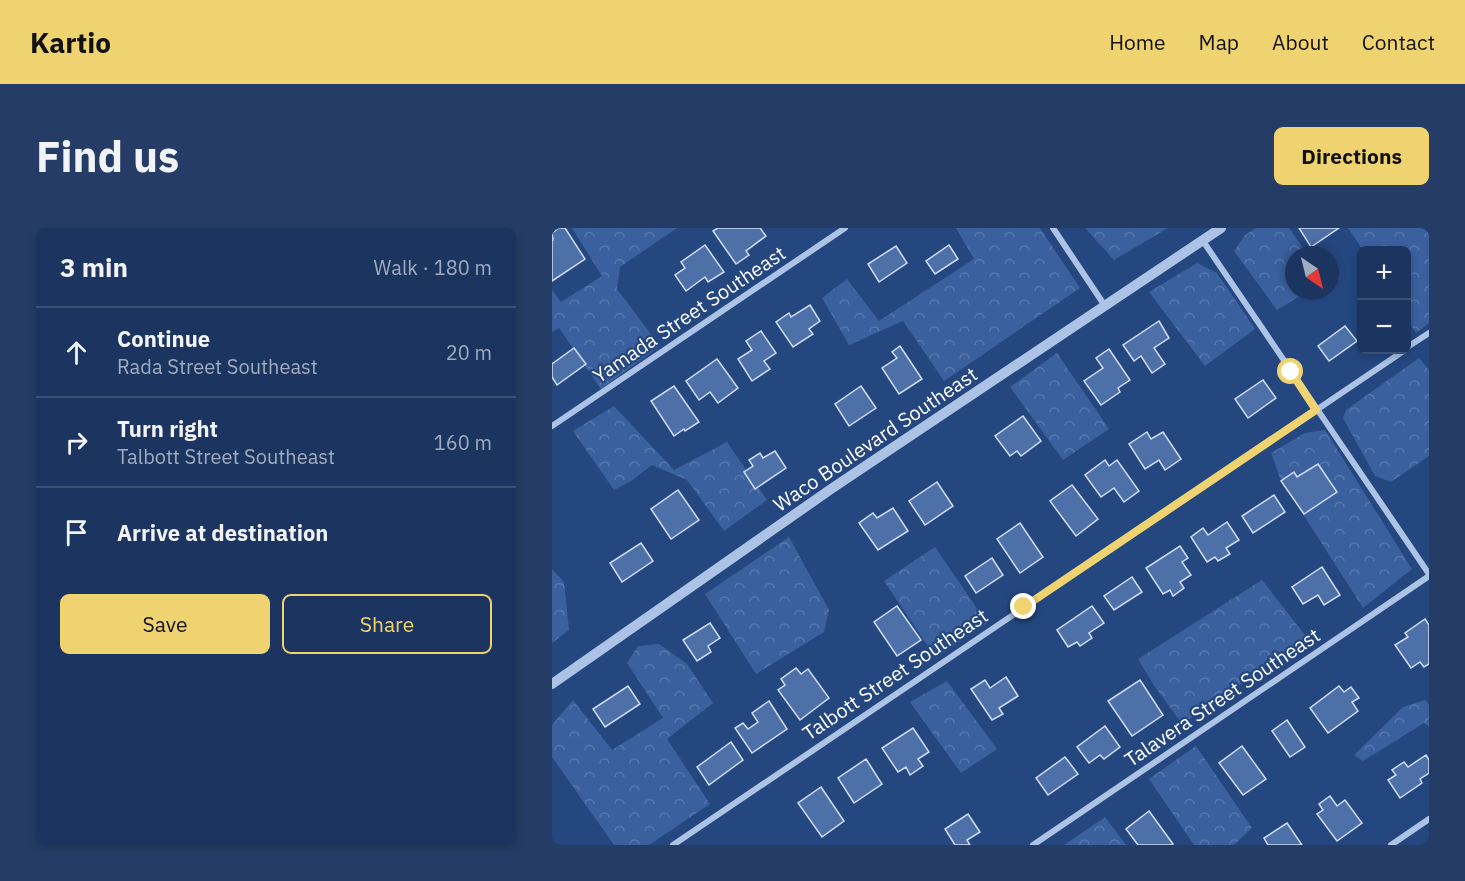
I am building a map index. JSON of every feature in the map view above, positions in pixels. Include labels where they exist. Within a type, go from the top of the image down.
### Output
[{"type":"street","name":"Yamada Street Southeast","points":[[552,426],[845,228]]},
{"type":"street","points":[[1053,228],[1106,306]]},
{"type":"street","name":"Waco Boulevard Southeast","points":[[552,684],[831,489],[1221,228]]},
{"type":"street","points":[[1203,241],[1429,575]]},
{"type":"street","name":"Talbott Street Southeast","points":[[1411,346],[1429,333]]},
{"type":"street","name":"Talbott Street Southeast","points":[[673,845],[1399,354]]},
{"type":"street","name":"Talavera Street Southeast","points":[[1033,845],[1429,575]]},
{"type":"street","points":[[1391,845],[1429,819]]},
{"type":"green space","points":[[572,228],[677,228],[620,267],[617,289],[660,346],[601,389],[559,328],[552,332],[552,290],[561,302],[602,276]]},
{"type":"green space","points":[[956,228],[1040,228],[1080,288],[944,381],[903,321],[849,345],[822,298],[847,279],[879,321],[974,259]]},
{"type":"green space","points":[[1085,228],[1168,228],[1114,260]]},
{"type":"green space","points":[[1256,228],[1289,228],[1302,246],[1285,246],[1285,300],[1293,300],[1277,310],[1234,251],[1245,235]]},
{"type":"green space","points":[[1348,228],[1429,228],[1429,323],[1416,333],[1411,325],[1411,246],[1360,246]]},
{"type":"green space","points":[[1197,263],[1217,273],[1255,329],[1205,366],[1149,292]]},
{"type":"green space","points":[[1057,353],[1109,429],[1063,460],[1010,387]]},
{"type":"green space","points":[[1419,358],[1429,370],[1429,456],[1391,482],[1375,476],[1343,418],[1346,410]]},
{"type":"green space","points":[[614,406],[674,470],[727,442],[767,500],[724,531],[687,480],[652,465],[631,481],[614,490],[573,431]]},
{"type":"green space","points":[[1325,430],[1412,569],[1363,608],[1280,478],[1271,453],[1305,433]]},
{"type":"green space","points":[[789,537],[829,610],[824,632],[756,674],[705,594]]},
{"type":"green space","points":[[935,547],[987,623],[936,658],[884,581]]},
{"type":"green space","points":[[552,569],[564,582],[569,630],[552,643]]},
{"type":"green space","points":[[1262,580],[1308,639],[1182,724],[1138,659]]},
{"type":"green space","points":[[659,644],[687,664],[713,703],[667,739],[710,804],[649,845],[614,845],[552,757],[552,725],[573,700],[612,750],[663,718],[627,663],[638,646]]},
{"type":"green space","points":[[947,681],[997,749],[961,773],[910,702]]},
{"type":"green space","points":[[1425,700],[1429,705],[1429,727],[1424,723],[1363,761],[1354,755],[1403,707]]},
{"type":"green space","points":[[1196,746],[1252,828],[1234,845],[1194,845],[1149,779]]},
{"type":"green space","points":[[1105,817],[1126,845],[1064,845]]},
{"type":"building","points":[[559,228],[565,228],[585,259],[552,281],[552,233]]},
{"type":"building","points":[[718,228],[760,228],[766,236],[746,251],[749,255],[736,264],[713,231]]},
{"type":"building","points":[[1299,228],[1339,228],[1312,246]]},
{"type":"building","points":[[705,245],[724,272],[708,282],[705,277],[686,291],[675,275],[685,268],[681,262]]},
{"type":"building","points":[[949,245],[958,259],[935,274],[926,261]]},
{"type":"building","points":[[896,246],[907,263],[879,282],[868,264]]},
{"type":"building","points":[[810,305],[820,321],[809,329],[813,334],[793,347],[776,322],[789,313],[791,317]]},
{"type":"building","points":[[1159,321],[1169,338],[1154,348],[1165,364],[1152,373],[1141,356],[1134,361],[1123,345]]},
{"type":"building","points":[[1345,326],[1357,341],[1329,361],[1318,346]]},
{"type":"building","points":[[761,331],[776,353],[764,361],[770,369],[752,381],[738,359],[752,350],[746,341]]},
{"type":"building","points":[[900,346],[922,379],[899,394],[882,368],[897,358],[892,352]]},
{"type":"building","points":[[574,348],[586,364],[557,385],[552,377],[552,364]]},
{"type":"building","points":[[1109,349],[1130,380],[1118,388],[1120,392],[1101,405],[1084,381],[1103,368],[1096,358]]},
{"type":"building","points":[[717,359],[738,388],[718,403],[710,392],[699,400],[686,381]]},
{"type":"building","points":[[1263,380],[1276,398],[1248,418],[1235,399]]},
{"type":"building","points":[[674,386],[699,422],[674,436],[651,401]]},
{"type":"building","points":[[861,386],[876,408],[849,426],[835,404]]},
{"type":"building","points":[[1023,416],[1041,441],[1021,456],[1017,451],[1010,456],[995,436]]},
{"type":"building","points":[[1147,432],[1151,439],[1163,432],[1181,459],[1165,470],[1159,460],[1145,469],[1129,444]]},
{"type":"building","points":[[775,451],[786,468],[755,489],[744,472],[753,466],[749,460],[760,453],[763,458]]},
{"type":"building","points":[[1105,460],[1109,466],[1117,460],[1139,491],[1124,502],[1114,488],[1101,497],[1085,475]]},
{"type":"building","points":[[1318,464],[1337,492],[1304,514],[1281,481],[1294,472],[1297,477]]},
{"type":"building","points":[[937,482],[953,506],[925,525],[909,501]]},
{"type":"building","points":[[1072,485],[1098,519],[1076,536],[1050,501]]},
{"type":"building","points":[[678,490],[699,520],[671,539],[651,509]]},
{"type":"building","points":[[1274,495],[1285,512],[1253,533],[1242,516]]},
{"type":"building","points":[[893,508],[908,531],[878,550],[859,523],[873,513],[877,518]]},
{"type":"building","points":[[1227,522],[1239,540],[1226,548],[1230,554],[1218,561],[1215,557],[1207,562],[1191,537],[1203,528],[1208,535]]},
{"type":"building","points":[[1020,523],[1043,557],[1020,573],[997,539]]},
{"type":"building","points":[[641,543],[653,561],[622,582],[610,563]]},
{"type":"building","points":[[1180,546],[1188,558],[1182,562],[1191,575],[1180,582],[1184,588],[1173,596],[1170,590],[1163,594],[1146,568]]},
{"type":"building","points":[[992,558],[1003,575],[976,593],[965,576]]},
{"type":"building","points":[[1322,567],[1340,595],[1324,605],[1318,595],[1303,604],[1292,587]]},
{"type":"building","points":[[1132,577],[1142,592],[1114,610],[1104,596]]},
{"type":"building","points":[[897,606],[921,640],[897,656],[874,622]]},
{"type":"building","points":[[1092,606],[1104,623],[1089,633],[1092,638],[1080,646],[1077,642],[1068,647],[1057,630]]},
{"type":"building","points":[[1425,619],[1429,625],[1429,664],[1424,667],[1420,662],[1411,668],[1395,645],[1408,637],[1405,633]]},
{"type":"building","points":[[710,623],[720,638],[708,646],[711,652],[697,661],[683,640]]},
{"type":"building","points":[[796,668],[801,674],[808,669],[829,698],[800,720],[778,690],[785,685],[781,679]]},
{"type":"building","points":[[1006,677],[1018,696],[999,708],[1003,714],[992,720],[971,689],[985,680],[990,688]]},
{"type":"building","points":[[1140,680],[1163,715],[1132,736],[1108,701]]},
{"type":"building","points":[[628,686],[640,704],[605,727],[593,709]]},
{"type":"building","points":[[1339,686],[1344,692],[1351,687],[1359,698],[1352,702],[1358,711],[1328,733],[1310,708]]},
{"type":"building","points":[[769,701],[787,729],[752,753],[735,728],[743,723],[748,729],[758,722],[752,713]]},
{"type":"building","points":[[1287,720],[1305,747],[1290,757],[1272,731]]},
{"type":"building","points":[[1105,726],[1120,747],[1104,759],[1100,755],[1089,763],[1077,747]]},
{"type":"building","points":[[913,728],[929,752],[918,759],[923,766],[910,775],[906,767],[898,772],[882,748]]},
{"type":"building","points":[[731,742],[743,760],[709,785],[697,767]]},
{"type":"building","points":[[1242,746],[1266,779],[1243,795],[1219,763]]},
{"type":"building","points":[[1426,755],[1429,760],[1429,773],[1420,779],[1422,783],[1400,798],[1388,780],[1396,775],[1392,770],[1404,762],[1408,767]]},
{"type":"building","points":[[1065,757],[1078,774],[1048,795],[1036,778]]},
{"type":"building","points":[[866,759],[882,784],[854,803],[838,778]]},
{"type":"building","points":[[821,787],[844,821],[822,837],[798,803]]},
{"type":"building","points":[[1330,796],[1337,806],[1345,800],[1362,823],[1337,841],[1317,814],[1323,810],[1319,804]]},
{"type":"building","points":[[1149,811],[1172,845],[1138,845],[1126,829]]},
{"type":"building","points":[[968,814],[980,832],[967,840],[970,845],[955,845],[945,829]]},
{"type":"building","points":[[1287,823],[1302,845],[1268,845],[1264,838]]},
{"type":"route","points":[[1024,607],[1316,410],[1291,372]]}]
